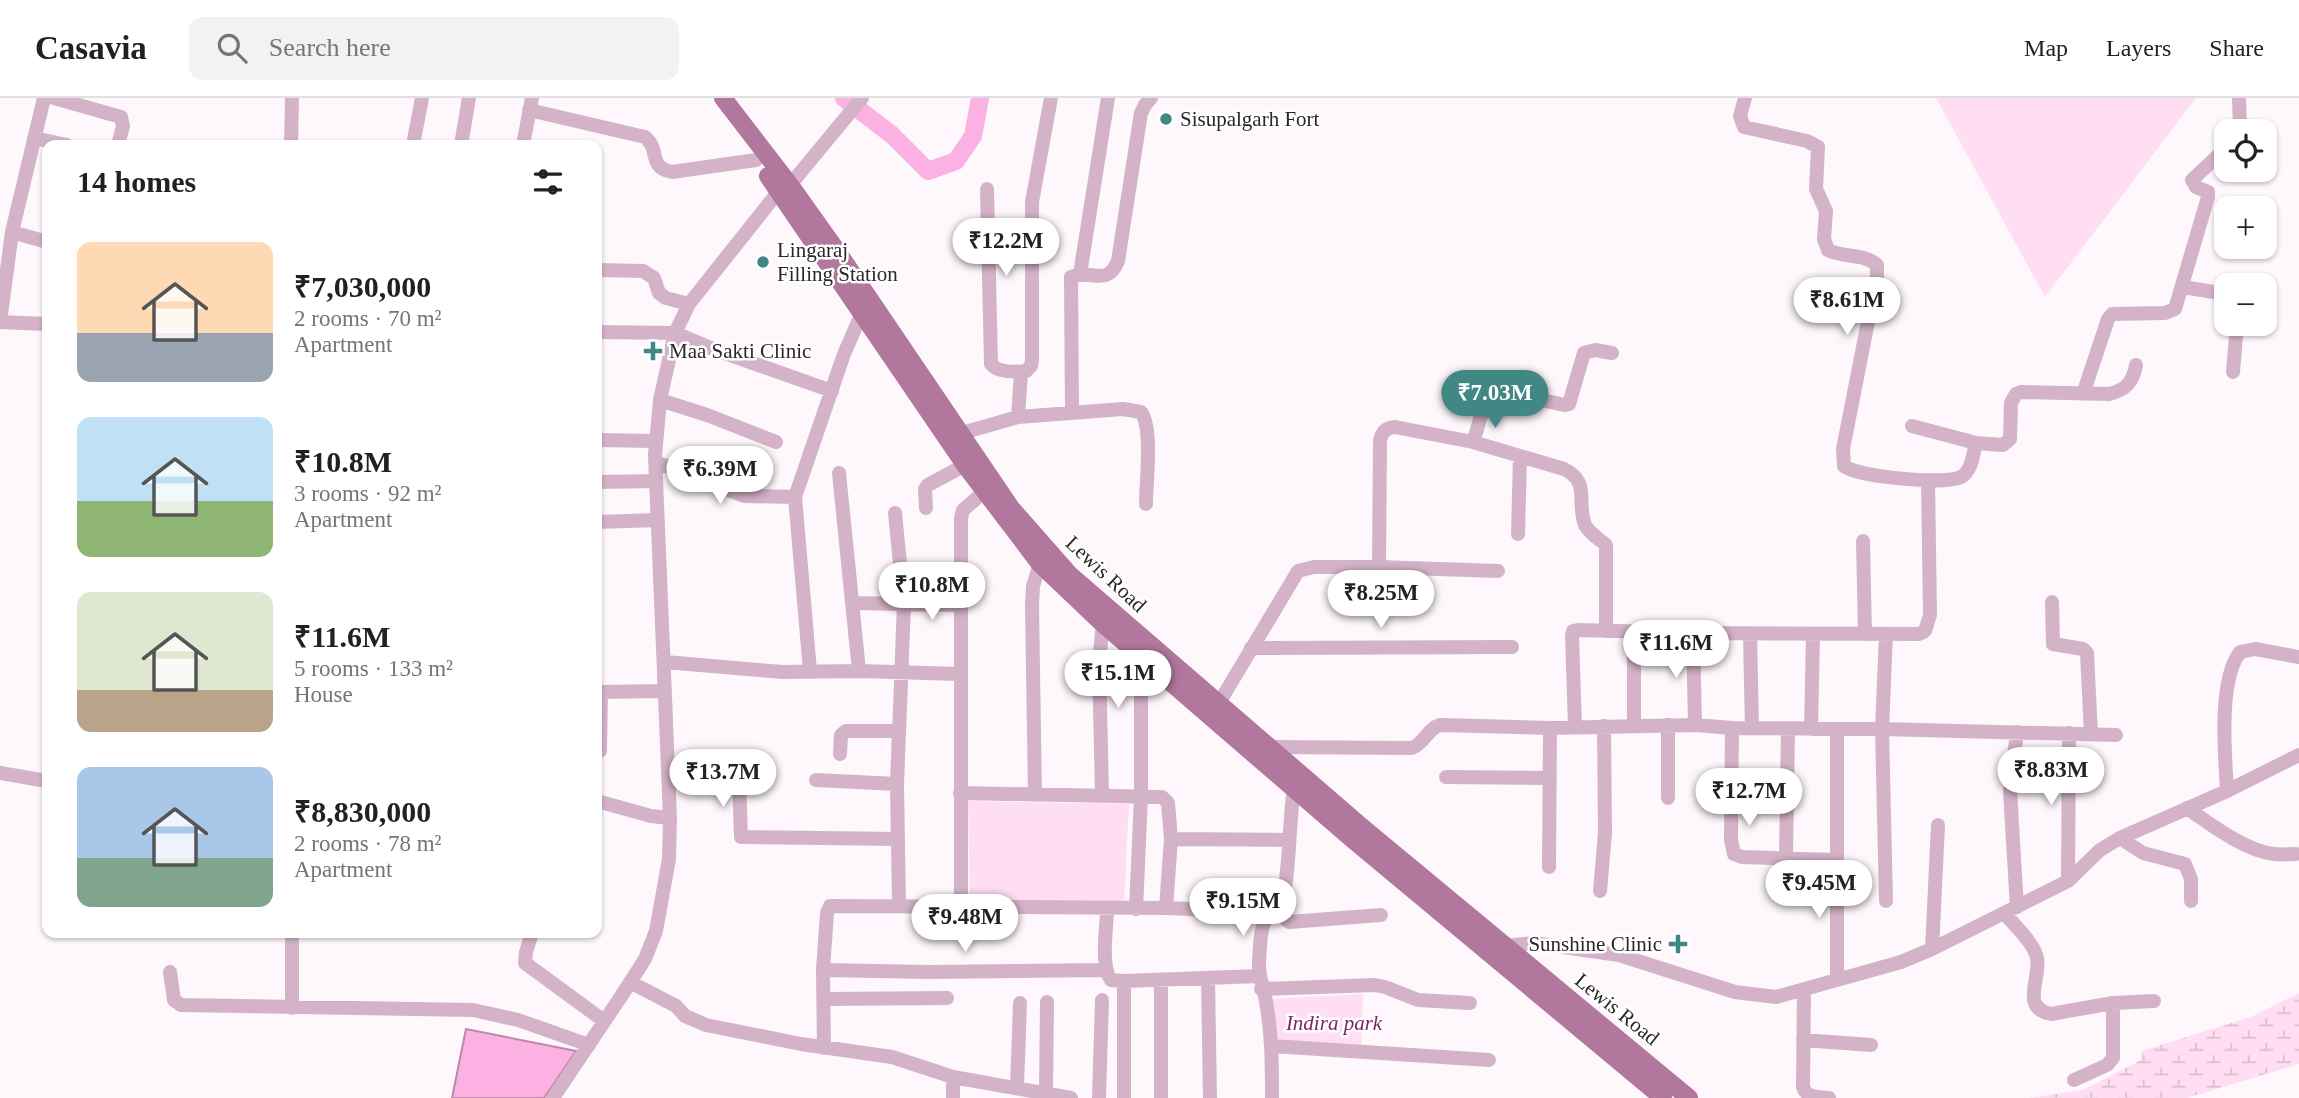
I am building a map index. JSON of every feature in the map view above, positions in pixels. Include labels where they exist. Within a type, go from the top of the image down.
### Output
[{"type":"main road","name":"Lewis Road","points":[[710,98],[757,160],[784,188]]},
{"type":"main road","name":"Lewis Road","points":[[723,98],[831,255],[962,433],[1011,508],[1060,565],[1268,747],[1357,833],[1549,993],[1677,1095]]},
{"type":"main road","name":"Lewis Road","points":[[831,255],[862,313],[965,464],[1040,564],[1103,624],[1294,788],[1505,946],[1549,993]]},
{"type":"street","points":[[42,324],[0,322],[12,232],[44,98]]},
{"type":"street","points":[[54,98],[121,117],[123,127],[119,140]]},
{"type":"street","points":[[291,140],[292,98]]},
{"type":"street","points":[[414,140],[422,98]]},
{"type":"street","points":[[462,140],[469,98]]},
{"type":"street","points":[[553,1098],[645,959],[656,931],[669,859],[670,818],[655,442],[660,400],[675,333],[689,304],[862,98]]},
{"type":"street","points":[[987,189],[990,359],[994,368],[1026,371],[1031,366],[1032,202],[1051,98]]},
{"type":"street","points":[[1080,274],[1108,98]]},
{"type":"street","points":[[1072,412],[1071,277],[1080,274],[1104,276],[1114,270],[1118,261],[1142,113],[1151,98]]},
{"type":"street","points":[[1745,98],[1740,116],[1744,127],[1818,147],[1816,189],[1826,211],[1824,239],[1828,250],[1869,259],[1877,265],[1843,449],[1844,466],[1849,470],[1870,474],[1928,481],[1964,475],[1971,463],[1976,443]]},
{"type":"street","points":[[2239,98],[2240,119]]},
{"type":"street","points":[[524,140],[531,104],[645,137],[650,141],[656,162],[662,170],[672,172],[757,160]]},
{"type":"street","points":[[34,138],[44,140]]},
{"type":"street","points":[[2083,394],[2112,314],[2171,312],[2175,309],[2208,197],[2208,192],[2196,187],[2192,180],[2214,159]]},
{"type":"street","points":[[12,232],[42,241]]},
{"type":"street","points":[[602,270],[643,271],[654,278],[659,293],[666,298],[689,304]]},
{"type":"street","points":[[2183,287],[2214,291]]},
{"type":"street","points":[[810,671],[795,497],[844,354],[862,313]]},
{"type":"street","points":[[602,332],[675,333],[832,391]]},
{"type":"street","points":[[2233,372],[2236,336]]},
{"type":"street","points":[[1473,442],[1484,408],[1490,402],[1504,396],[1569,404],[1584,354],[1595,350],[1612,353]]},
{"type":"street","points":[[1912,426],[1976,443],[2008,443],[2011,403],[2016,394],[2118,392],[2130,383],[2136,365]]},
{"type":"street","points":[[1018,417],[1021,372]]},
{"type":"street","points":[[660,400],[776,442]]},
{"type":"street","points":[[962,433],[1018,417],[1123,409],[1141,412],[1145,417],[1147,429],[1146,504]]},
{"type":"street","points":[[1379,567],[1380,440],[1385,429],[1395,427],[1473,442],[1563,469],[1579,480],[1581,510],[1586,528],[1606,545],[1606,631]]},
{"type":"street","points":[[602,440],[655,442]]},
{"type":"street","points":[[1518,534],[1520,456]]},
{"type":"street","points":[[656,462],[733,493],[755,497],[795,497]]},
{"type":"street","points":[[926,508],[928,485],[965,464]]},
{"type":"street","points":[[839,473],[859,671]]},
{"type":"street","points":[[602,482],[656,481]]},
{"type":"street","points":[[1574,727],[1573,631],[1919,634],[1925,631],[1929,625],[1928,481]]},
{"type":"street","points":[[961,906],[961,518],[963,510],[985,491]]},
{"type":"street","points":[[895,513],[904,604],[897,784],[899,905]]},
{"type":"street","points":[[602,522],[657,520]]},
{"type":"street","points":[[1863,541],[1865,634]]},
{"type":"street","points":[[1035,794],[1032,605],[1033,586],[1040,564]]},
{"type":"street","points":[[1219,703],[1298,571],[1314,567],[1497,571]]},
{"type":"street","points":[[2052,602],[2053,644],[2083,649],[2087,653],[2091,734]]},
{"type":"street","points":[[852,603],[961,605]]},
{"type":"street","points":[[1102,795],[1100,661],[1103,624]]},
{"type":"street","points":[[1634,632],[1634,725]]},
{"type":"street","points":[[1693,634],[1695,725]]},
{"type":"street","points":[[1749,634],[1752,728]]},
{"type":"street","points":[[1811,729],[1813,634]]},
{"type":"street","points":[[1886,634],[1882,729],[1886,901]]},
{"type":"street","points":[[1251,649],[1512,647]]},
{"type":"street","points":[[2227,791],[2224,735],[2227,691],[2235,658],[2240,652],[2255,649],[2299,657]]},
{"type":"street","points":[[1136,909],[1142,694],[1146,661]]},
{"type":"street","points":[[664,662],[760,670],[959,674]]},
{"type":"street","points":[[602,692],[665,691]]},
{"type":"street","points":[[1268,747],[1412,748],[1424,742],[1430,731],[1440,725],[1550,728],[1695,725],[1732,728],[2116,735]]},
{"type":"street","points":[[1668,725],[1668,798]]},
{"type":"street","points":[[1600,891],[1605,833],[1604,726]]},
{"type":"street","points":[[1549,867],[1550,728]]},
{"type":"street","points":[[1732,728],[1734,854],[1742,857],[1836,860]]},
{"type":"street","points":[[1786,857],[1788,729]]},
{"type":"street","points":[[1837,729],[1837,979]]},
{"type":"street","points":[[840,754],[841,735],[846,731],[899,732]]},
{"type":"street","points":[[2017,732],[2010,791],[2011,911],[2037,959],[2034,996],[2036,1007],[2043,1013],[2051,1014],[2113,1003],[2154,1001]]},
{"type":"street","points":[[2068,881],[2069,733]]},
{"type":"street","points":[[1505,946],[1535,943],[1619,955],[1735,992],[1776,997],[1901,962],[1932,949],[2068,881],[2101,850],[2120,838],[2227,791],[2299,755]]},
{"type":"street","points":[[0,774],[42,780]]},
{"type":"street","points":[[1446,777],[1549,778]]},
{"type":"street","points":[[739,779],[741,837],[898,839]]},
{"type":"street","points":[[816,780],[897,784]]},
{"type":"street","points":[[1272,1098],[1272,1046],[1266,999],[1260,983],[1261,936],[1274,909],[1283,898],[1294,788]]},
{"type":"street","points":[[960,793],[1162,797],[1168,803],[1171,839],[1166,908]]},
{"type":"street","points":[[602,802],[651,816],[670,818]]},
{"type":"street","points":[[2187,808],[2217,829],[2253,848],[2272,854],[2296,854]]},
{"type":"street","points":[[1932,949],[1938,825]]},
{"type":"street","points":[[2120,838],[2143,853],[2185,864],[2191,879],[2190,901]]},
{"type":"street","points":[[1171,839],[1288,840]]},
{"type":"street","points":[[824,1048],[823,970],[827,913],[830,906],[1274,909],[1289,922],[1381,915]]},
{"type":"street","points":[[1107,909],[1106,970],[1111,980],[1208,978],[1260,983],[1375,985],[1385,986],[1418,1000],[1470,1003]]},
{"type":"street","points":[[292,938],[292,1008]]},
{"type":"street","points":[[530,938],[524,959],[528,966],[604,1021]]},
{"type":"street","points":[[823,970],[1106,970]]},
{"type":"street","points":[[170,972],[174,1000],[181,1005],[473,1010],[518,1020],[589,1045]]},
{"type":"street","points":[[1208,978],[1210,1098]]},
{"type":"street","points":[[1161,980],[1161,1098]]},
{"type":"street","points":[[1124,981],[1124,1098]]},
{"type":"street","points":[[630,982],[676,1006],[685,1016],[706,1025],[824,1048],[892,1057],[953,1077],[1070,1098]]},
{"type":"street","points":[[1804,989],[1804,1091],[1809,1095],[1829,1098]]},
{"type":"street","points":[[824,999],[947,998]]},
{"type":"street","points":[[1098,1098],[1102,1000]]},
{"type":"street","points":[[1046,1092],[1047,1002]]},
{"type":"street","points":[[1017,1088],[1020,1003]]},
{"type":"street","points":[[2074,1080],[2107,1065],[2113,1058],[2113,1003]]},
{"type":"street","points":[[1803,1040],[1871,1045]]},
{"type":"street","points":[[1272,1046],[1489,1060]]},
{"type":"street","points":[[953,1077],[954,1098]]},
{"type":"green space","points":[[1936,98],[2196,98],[2045,297]]},
{"type":"green space","points":[[968,801],[1129,804],[1124,904],[970,902]]},
{"type":"green space","points":[[2299,993],[2299,1064],[2187,1098],[2029,1098],[2083,1090],[2141,1060],[2141,1051],[2251,1017]]},
{"type":"green space","name":"Indira park","points":[[1363,994],[1361,1050],[1276,1047],[1269,999]]},
{"type":"shaded area","points":[[466,1029],[576,1051],[544,1098],[452,1098]]},
{"type":"waterway","points":[[844,98],[892,135],[928,171],[956,161],[973,136],[980,98]]},
{"type":"place","name":"Sisupalgarh Fort","points":[[1166,119]]},
{"type":"place","name":"Lingaraj Filling Station","points":[[763,262]]},
{"type":"place","name":"Maa Sakti Clinic","points":[[653,351]]},
{"type":"place","name":"Sunshine Clinic","points":[[1678,944]]}]
